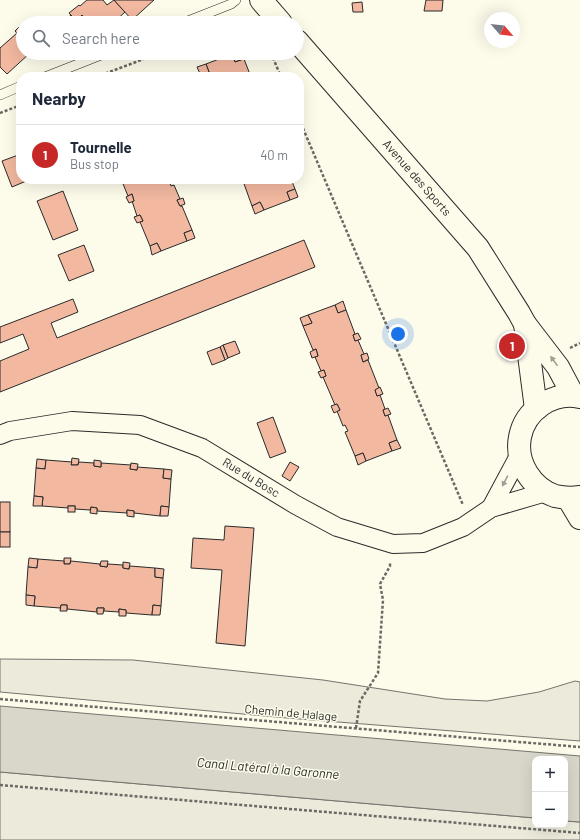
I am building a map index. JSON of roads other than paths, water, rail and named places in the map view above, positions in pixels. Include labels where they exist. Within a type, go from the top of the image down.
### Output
[{"type":"main road","points":[[261,0],[275,16]]},
{"type":"main road","name":"Avenue des Sports","points":[[304,49],[478,248],[520,313],[525,324],[558,367],[577,396]]},
{"type":"main road","name":"Avenue des Sports","points":[[525,324],[536,409]]},
{"type":"main road","points":[[577,396],[560,396],[547,401],[536,409],[526,422],[520,438],[520,454],[524,469],[533,482],[546,492],[556,496],[574,498],[580,518]]},
{"type":"street","name":"Rue du Bosc","points":[[0,435],[10,431],[72,421],[140,425],[202,448],[296,505],[337,527],[393,544],[423,543],[463,527],[491,508],[546,492]]},
{"type":"street","name":"Rue du Bosc","points":[[491,508],[520,454]]},
{"type":"lane","points":[[201,16],[231,4],[236,0]]},
{"type":"lane","points":[[58,72],[88,60]]},
{"type":"lane","points":[[0,95],[16,88]]},
{"type":"water","name":"Canal Latéral à la Garonne","points":[[0,706],[580,756],[580,822],[568,821],[568,756],[532,756],[532,818],[0,772]]},
{"type":"place","name":"Tournelle","points":[[512,346]]}]
